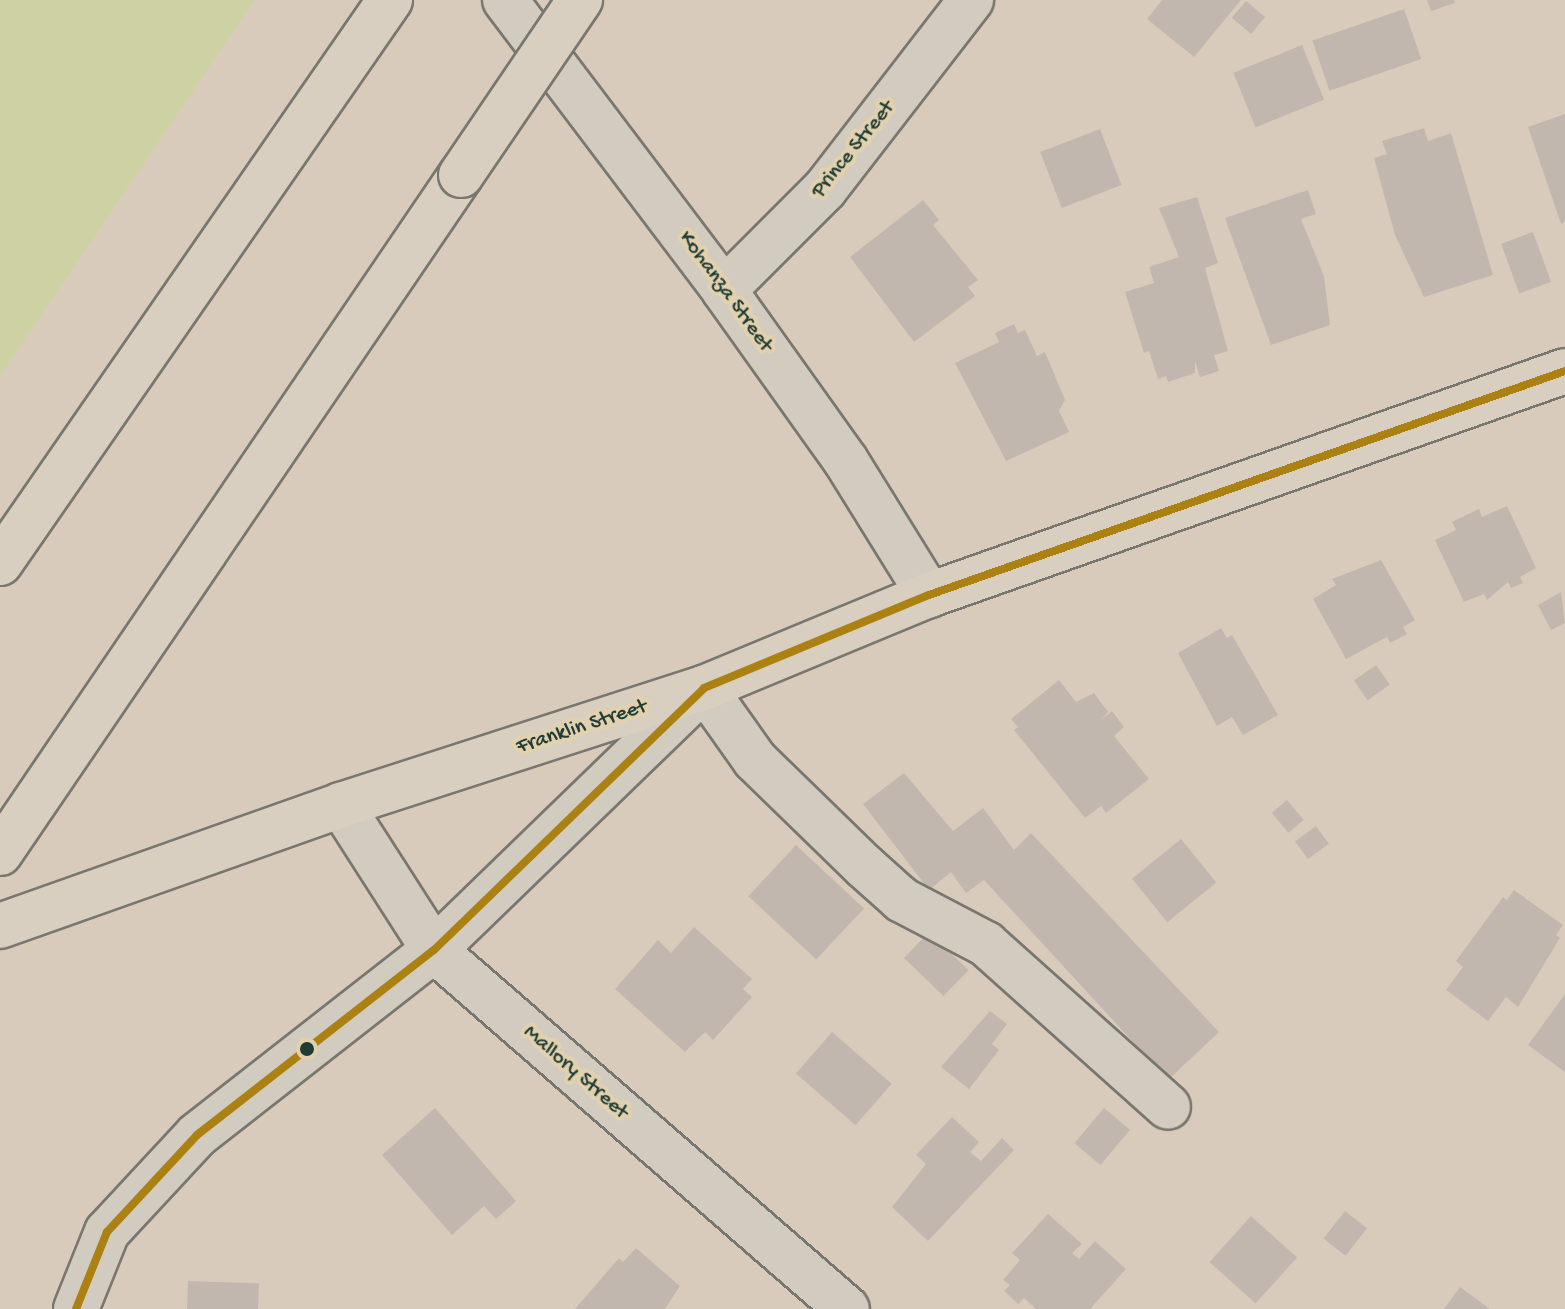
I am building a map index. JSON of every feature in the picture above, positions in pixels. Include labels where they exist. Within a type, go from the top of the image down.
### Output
[{"type":"main road","points":[[0,563],[390,0]]},
{"type":"main road","points":[[4,848],[580,0]]},
{"type":"main road","name":"Franklin Street","points":[[0,926],[341,805],[704,688],[929,595],[1565,371]]},
{"type":"street","name":"Kohanza Street","points":[[505,0],[724,290],[846,461],[929,595]]},
{"type":"street","name":"Prince Street","points":[[724,290],[825,189],[971,0]]},
{"type":"street","points":[[76,1309],[107,1232],[197,1135],[434,950],[704,688],[755,760],[864,866],[902,900],[986,944],[1168,1107]]},
{"type":"street","name":"Mallory Street","points":[[341,805],[434,950],[847,1309]]},
{"type":"green space","points":[[0,0],[255,0],[0,376]]},
{"type":"building","points":[[1162,0],[1241,0],[1194,57],[1147,19]]},
{"type":"building","points":[[1427,0],[1454,0],[1455,3],[1431,11]]},
{"type":"building","points":[[1246,1],[1265,17],[1251,34],[1232,18]]},
{"type":"building","points":[[1404,9],[1421,59],[1330,91],[1312,41]]},
{"type":"building","points":[[1302,45],[1324,100],[1255,127],[1233,73]]},
{"type":"building","points":[[1565,114],[1565,222],[1561,224],[1528,127]]},
{"type":"building","points":[[1424,128],[1428,141],[1451,133],[1493,275],[1424,297],[1395,235],[1374,158],[1387,154],[1382,141]]},
{"type":"building","points":[[1100,129],[1122,185],[1062,208],[1040,152]]},
{"type":"building","points":[[1308,190],[1316,214],[1301,219],[1324,276],[1330,325],[1271,345],[1225,218]]},
{"type":"building","points":[[1197,197],[1218,263],[1205,268],[1228,351],[1214,355],[1219,371],[1200,377],[1195,361],[1195,373],[1168,382],[1166,376],[1158,379],[1149,351],[1144,353],[1125,292],[1154,283],[1149,267],[1179,257],[1159,208]]},
{"type":"building","points":[[923,200],[939,220],[933,225],[978,280],[968,287],[975,296],[914,342],[850,257]]},
{"type":"building","points":[[1533,232],[1551,282],[1519,293],[1501,244]]},
{"type":"building","points":[[1014,324],[1018,333],[1025,330],[1037,356],[1045,352],[1065,400],[1059,411],[1069,432],[1006,461],[955,363],[999,342],[995,333]]},
{"type":"building","points":[[1507,506],[1536,568],[1520,577],[1523,583],[1511,588],[1508,582],[1487,600],[1484,594],[1464,602],[1435,540],[1456,530],[1452,522],[1479,509],[1482,517]]},
{"type":"building","points":[[1381,560],[1415,620],[1403,627],[1407,634],[1390,643],[1387,637],[1346,659],[1313,599],[1336,585],[1332,579]]},
{"type":"building","points":[[1561,592],[1565,623],[1551,630],[1538,605]]},
{"type":"building","points":[[1221,628],[1227,638],[1232,635],[1278,715],[1243,735],[1232,717],[1217,726],[1178,653]]},
{"type":"building","points":[[1376,665],[1390,685],[1368,700],[1354,680]]},
{"type":"building","points":[[1059,680],[1076,702],[1094,693],[1108,712],[1101,720],[1112,711],[1124,727],[1114,736],[1149,779],[1106,813],[1101,806],[1085,818],[1014,730],[1018,727],[1011,719]]},
{"type":"building","points":[[904,773],[953,831],[983,808],[1014,850],[1031,833],[1219,1032],[1168,1080],[984,880],[966,893],[951,872],[929,890],[863,804]]},
{"type":"building","points":[[1287,800],[1304,820],[1288,833],[1272,813]]},
{"type":"building","points":[[1316,826],[1329,844],[1308,859],[1295,841]]},
{"type":"building","points":[[1181,839],[1216,883],[1167,922],[1132,879]]},
{"type":"building","points":[[796,845],[864,908],[816,960],[748,896]]},
{"type":"building","points":[[1514,890],[1563,925],[1556,935],[1560,938],[1518,1007],[1506,997],[1488,1021],[1446,990],[1463,967],[1456,961],[1503,897],[1507,900]]},
{"type":"building","points":[[694,927],[752,979],[743,989],[752,997],[713,1040],[705,1032],[685,1052],[615,989],[658,940],[671,953]]},
{"type":"building","points":[[929,932],[969,970],[944,996],[904,958]]},
{"type":"building","points":[[1565,994],[1565,1072],[1528,1045]]},
{"type":"building","points":[[990,1011],[1007,1024],[992,1044],[999,1050],[969,1089],[941,1067]]},
{"type":"building","points":[[832,1032],[892,1084],[856,1125],[796,1074]]},
{"type":"building","points":[[435,1108],[516,1201],[496,1219],[484,1206],[452,1235],[382,1155]]},
{"type":"building","points":[[1104,1108],[1130,1130],[1100,1165],[1074,1143]]},
{"type":"building","points":[[952,1117],[979,1142],[970,1152],[981,1161],[1002,1138],[1014,1150],[928,1241],[892,1207],[926,1164],[916,1155]]},
{"type":"building","points":[[1345,1211],[1367,1228],[1346,1256],[1323,1239]]},
{"type":"building","points":[[1048,1214],[1082,1244],[1072,1253],[1079,1259],[1095,1241],[1126,1269],[1090,1309],[1036,1309],[1024,1298],[1018,1304],[1004,1291],[1010,1285],[1003,1280],[1020,1260],[1012,1253]]},
{"type":"building","points":[[1251,1216],[1297,1257],[1256,1304],[1210,1262]]},
{"type":"building","points":[[636,1248],[680,1286],[665,1309],[575,1309],[619,1258],[623,1262]]},
{"type":"building","points":[[188,1281],[259,1283],[258,1309],[187,1309]]},
{"type":"building","points":[[1460,1287],[1490,1309],[1444,1309]]},
{"type":"transit line","points":[[76,1309],[107,1232],[197,1135],[434,950],[704,688],[929,595],[1565,371]]}]
